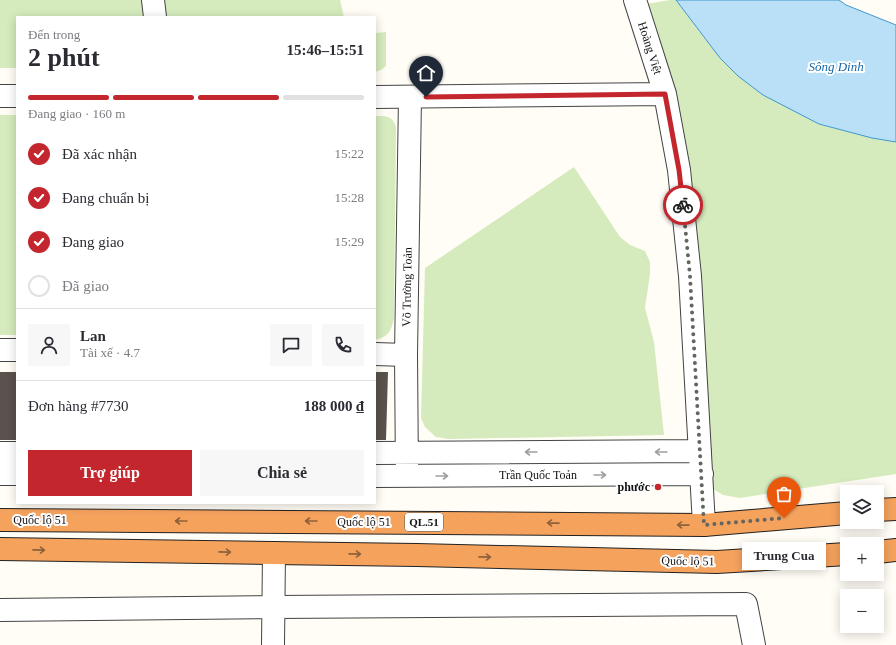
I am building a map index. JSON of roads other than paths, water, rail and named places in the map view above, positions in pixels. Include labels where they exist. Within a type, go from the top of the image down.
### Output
[{"type":"highway","points":[[884,510],[896,509]]},
{"type":"highway","name":"Quốc lộ 51","points":[[0,520],[704,525],[840,514]]},
{"type":"highway","name":"Quốc lộ 51","points":[[0,549],[717,562],[840,554]]},
{"type":"highway","points":[[884,551],[896,550]]},
{"type":"street","points":[[153,0],[155,16]]},
{"type":"street","name":"Hoàng Việt","points":[[635,0],[665,94],[679,170],[689,269],[704,525]]},
{"type":"street","points":[[376,97],[665,94]]},
{"type":"street","points":[[0,96],[16,96]]},
{"type":"street","name":"Võ Trường Toản","points":[[407,476],[406,354],[410,97]]},
{"type":"street","points":[[0,350],[16,350]]},
{"type":"street","points":[[376,354],[406,354]]},
{"type":"street","name":"Trần Quốc Toản","points":[[376,453],[700,451]]},
{"type":"street","points":[[0,453],[16,453]]},
{"type":"street","points":[[0,474],[16,474]]},
{"type":"street","name":"Trần Quốc Toản","points":[[376,476],[702,474]]},
{"type":"street","points":[[273,645],[274,553]]},
{"type":"street","points":[[0,610],[746,604],[754,645]]},
{"type":"water","name":"Sông Dinh","points":[[676,0],[839,0],[846,5],[896,25],[896,142],[872,138],[819,124],[763,95],[738,76],[720,58]]},
{"type":"place","name":"phước","points":[[658,487]]},
{"type":"place","name":"Trung Cua","points":[[784,518]]}]
